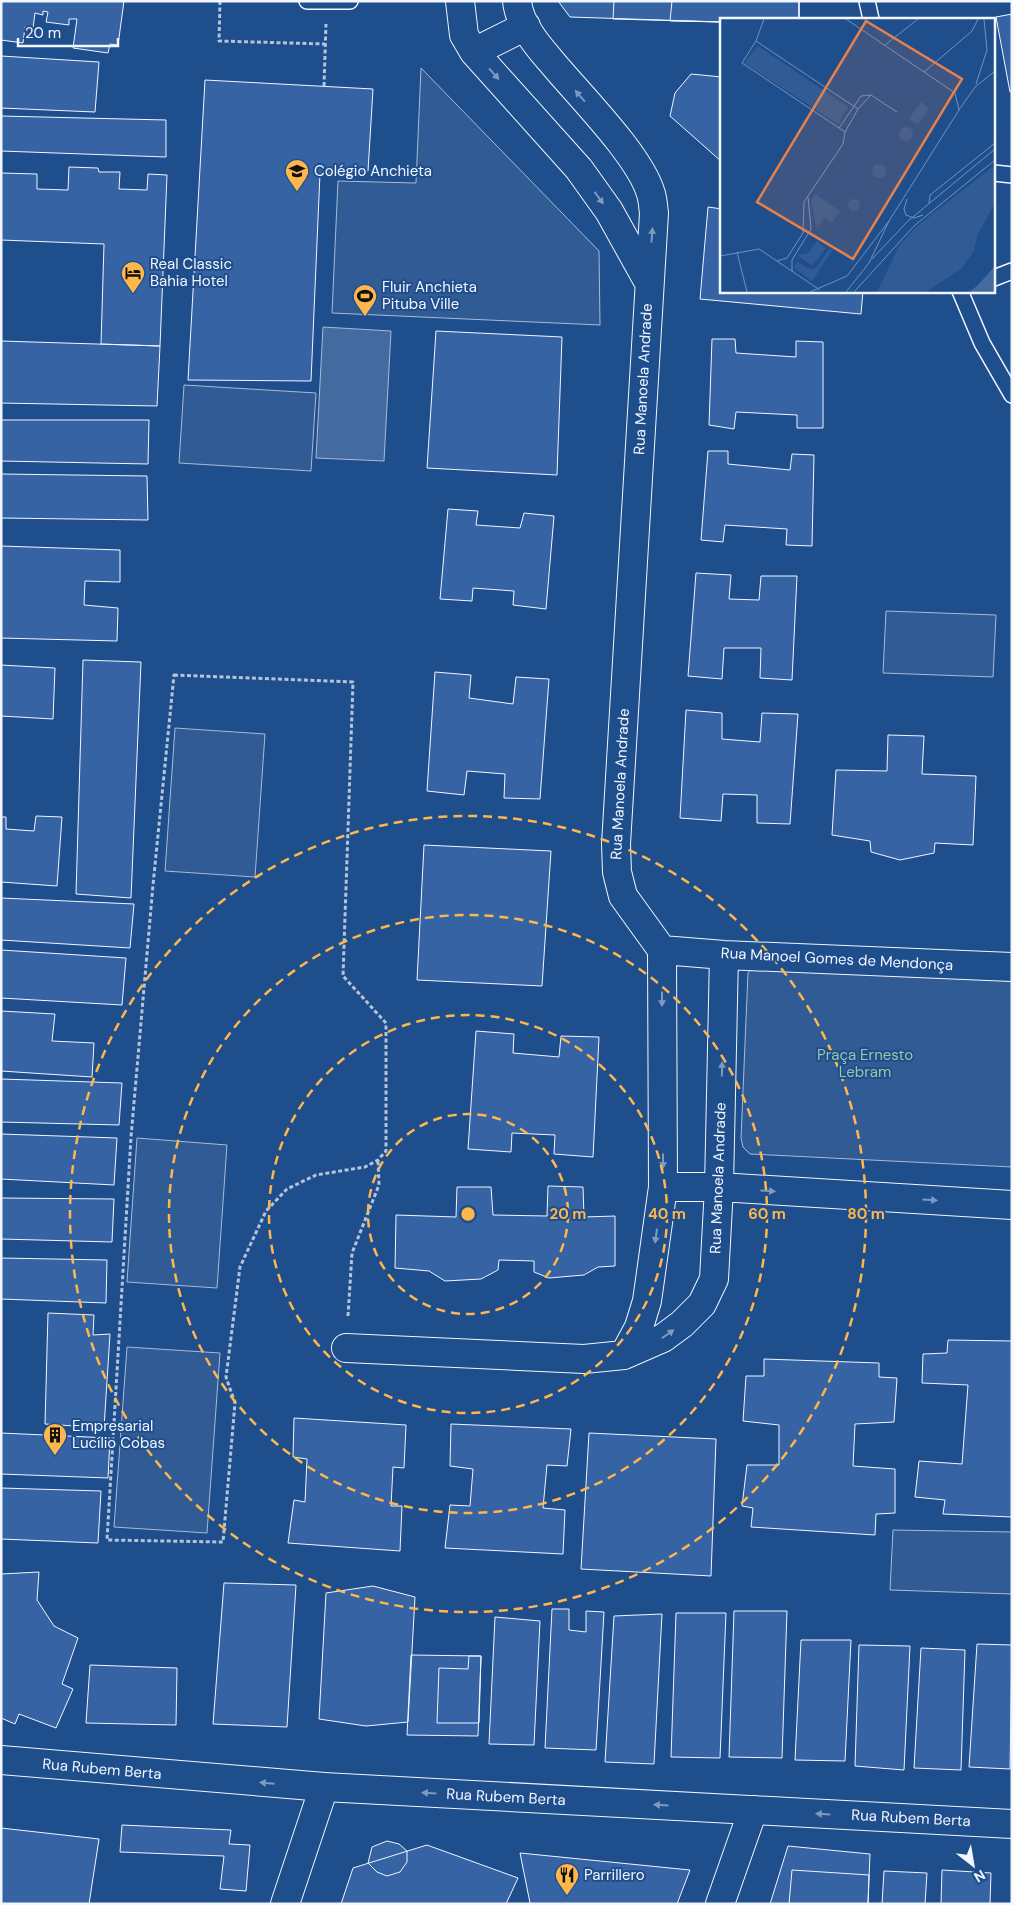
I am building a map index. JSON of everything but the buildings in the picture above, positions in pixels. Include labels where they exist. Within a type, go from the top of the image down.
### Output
[{"type":"street","name":"Rua Manoela Andrade","points":[[460,1],[464,35],[474,52],[579,169],[609,211],[649,283]]},
{"type":"street","name":"Rua Manoela Andrade","points":[[516,1],[517,9],[537,45],[615,136],[642,174],[651,194],[654,213],[616,844],[617,872],[623,896],[662,950]]},
{"type":"street","points":[[474,52],[526,26]]},
{"type":"street","points":[[624,1355],[638,1326],[647,1301],[663,1187],[662,950]]},
{"type":"street","name":"Rua Manoel Gomes de Mendonça","points":[[662,950],[724,955],[1012,967]]},
{"type":"street","name":"Rua Manoela Andrade","points":[[346,1348],[584,1359],[624,1355],[663,1338],[682,1324],[702,1304],[714,1279],[719,1187],[724,955]]},
{"type":"street","points":[[663,1187],[719,1187],[1012,1205]]},
{"type":"street","name":"Rua Rubem Berta","points":[[1,1760],[324,1787],[1012,1824]]},
{"type":"street","points":[[285,1904],[324,1787]]},
{"type":"street","points":[[720,1904],[753,1810]]},
{"type":"lane","points":[[307,1],[350,1]]},
{"type":"lane","points":[[867,1],[871,18]]},
{"type":"lane","points":[[996,173],[1012,175]]},
{"type":"lane","points":[[996,277],[1012,271]]},
{"type":"lane","points":[[960,292],[982,343],[1012,395]]},
{"type":"path","points":[[220,1],[220,41],[325,44],[324,86]]},
{"type":"path","points":[[346,1348],[352,1253],[379,1186],[378,1160],[386,1150],[386,1023],[343,976],[353,682],[174,675],[131,1137],[107,1540],[223,1542],[234,1403],[226,1377],[240,1267],[266,1211],[287,1189],[316,1175],[365,1167],[378,1160]]},
{"type":"shaded area","points":[[421,68],[599,251],[600,325],[332,313],[338,181],[416,183]]},
{"type":"shaded area","points":[[323,327],[391,331],[384,461],[316,458]]},
{"type":"shaded area","points":[[184,385],[316,393],[311,471],[179,463]]},
{"type":"shaded area","points":[[886,611],[996,615],[993,677],[883,673]]},
{"type":"shaded area","points":[[175,728],[265,734],[255,877],[165,871]]},
{"type":"shaded area","name":"Praça Ernesto Lebram","points":[[754,966],[1012,974],[1012,1167],[750,1154],[743,1147],[741,1138],[748,973]]},
{"type":"shaded area","points":[[137,1138],[227,1145],[217,1288],[127,1282]]},
{"type":"shaded area","points":[[127,1347],[220,1353],[207,1533],[114,1527]]},
{"type":"shaded area","points":[[893,1530],[1012,1532],[1012,1594],[890,1590]]},
{"type":"place","name":"Colégio Anchieta","points":[[297,192]]},
{"type":"place","name":"Real Classic Bahia Hotel","points":[[133,294]]},
{"type":"place","name":"Fluir Anchieta Pituba Ville","points":[[365,317]]},
{"type":"place","name":"Empresarial Lucílio Cobas","points":[[55,1456]]},
{"type":"place","name":"Parrillero","points":[[567,1896]]}]
